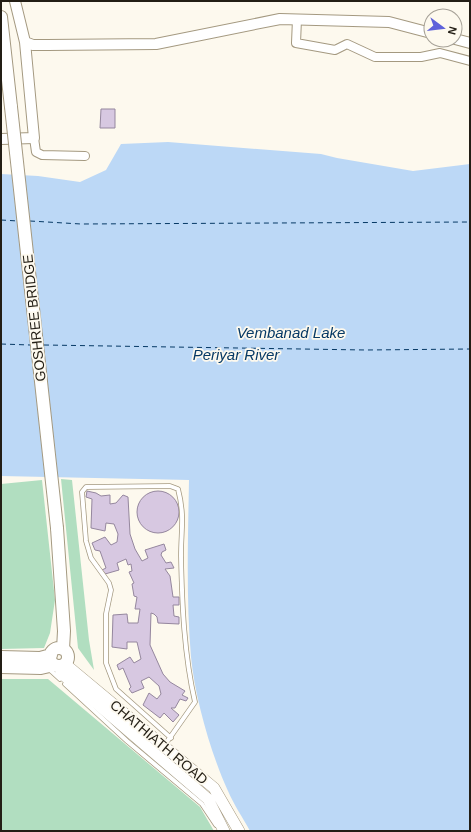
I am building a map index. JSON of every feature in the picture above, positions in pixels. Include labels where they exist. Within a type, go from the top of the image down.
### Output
[{"type":"main road","name":"GOSHREE BRIDGE","points":[[1,17],[57,528],[64,631],[57,661]]},
{"type":"main road","points":[[1,657],[40,658],[57,661]]},
{"type":"main road","points":[[1,667],[57,661]]},
{"type":"main road","name":"CHATHIATH ROAD","points":[[57,661],[167,743],[214,788],[239,831]]},
{"type":"main road","name":"CHATHIATH ROAD","points":[[57,661],[208,799],[224,831]]},
{"type":"street","points":[[15,1],[25,42],[36,152],[42,155],[84,156]]},
{"type":"street","points":[[25,42],[32,45],[156,44],[280,19],[389,22],[423,31]]},
{"type":"street","points":[[297,19],[296,43],[335,50],[347,44],[375,57],[421,57],[440,53],[470,61]]},
{"type":"street","points":[[1,139],[34,138]]},
{"type":"lane","points":[[156,485],[170,486],[178,489],[184,518],[181,556],[187,669],[195,702],[167,743],[116,689],[106,663],[106,614],[111,590],[109,583],[91,558],[86,541],[82,492],[86,487],[156,485]]},
{"type":"lane","points":[[57,661],[127,741],[202,804],[219,831]]},
{"type":"green space","points":[[61,479],[72,480],[89,640],[94,670],[78,648]]},
{"type":"green space","points":[[42,480],[55,600],[50,633],[44,648],[1,649],[1,484]]},
{"type":"green space","points":[[1,679],[48,679],[200,807],[214,831],[1,831]]},
{"type":"water","name":"Vembanad Lake","points":[[168,142],[321,154],[413,171],[470,164],[470,831],[250,831],[230,796],[216,760],[200,708],[193,673],[189,635],[188,591],[189,480],[1,476],[1,174],[38,176],[80,182],[106,170],[121,144]]},
{"type":"building","points":[[101,109],[115,109],[115,128],[100,128]]},
{"type":"building","points":[[87,491],[101,496],[110,495],[110,504],[116,503],[123,495],[128,497],[130,534],[135,549],[142,561],[148,558],[145,550],[164,544],[166,550],[162,552],[161,555],[166,563],[171,562],[174,568],[165,569],[170,576],[173,597],[179,597],[179,605],[173,605],[174,616],[179,617],[179,624],[158,623],[157,617],[151,613],[150,645],[163,674],[170,682],[185,691],[182,695],[188,698],[186,701],[180,699],[175,708],[171,708],[179,715],[173,722],[164,713],[160,718],[143,705],[149,693],[157,699],[161,694],[159,686],[149,677],[141,681],[144,688],[132,693],[129,689],[131,687],[123,668],[119,670],[117,665],[130,657],[134,663],[141,659],[137,642],[127,642],[127,649],[112,647],[113,615],[127,614],[128,623],[138,623],[140,609],[135,609],[137,597],[134,596],[132,584],[134,583],[129,572],[132,571],[131,564],[128,565],[126,559],[117,563],[119,570],[105,574],[102,570],[106,568],[100,551],[95,550],[92,543],[105,537],[111,545],[117,542],[118,534],[114,524],[106,523],[105,531],[91,528],[92,499],[86,497]]},
{"type":"building","points":[[154,491],[162,491],[173,497],[179,508],[179,516],[173,527],[162,533],[154,533],[143,527],[137,516],[137,508],[143,497]]},
{"type":"ferry route","points":[[1,220],[18,221]]},
{"type":"ferry route","points":[[30,221],[81,224],[470,222]]},
{"type":"ferry route","points":[[1,344],[30,345]]},
{"type":"ferry route","points":[[44,345],[366,350],[470,349]]},
{"type":"water label","name":"Periyar River","points":[[236,354]]}]
